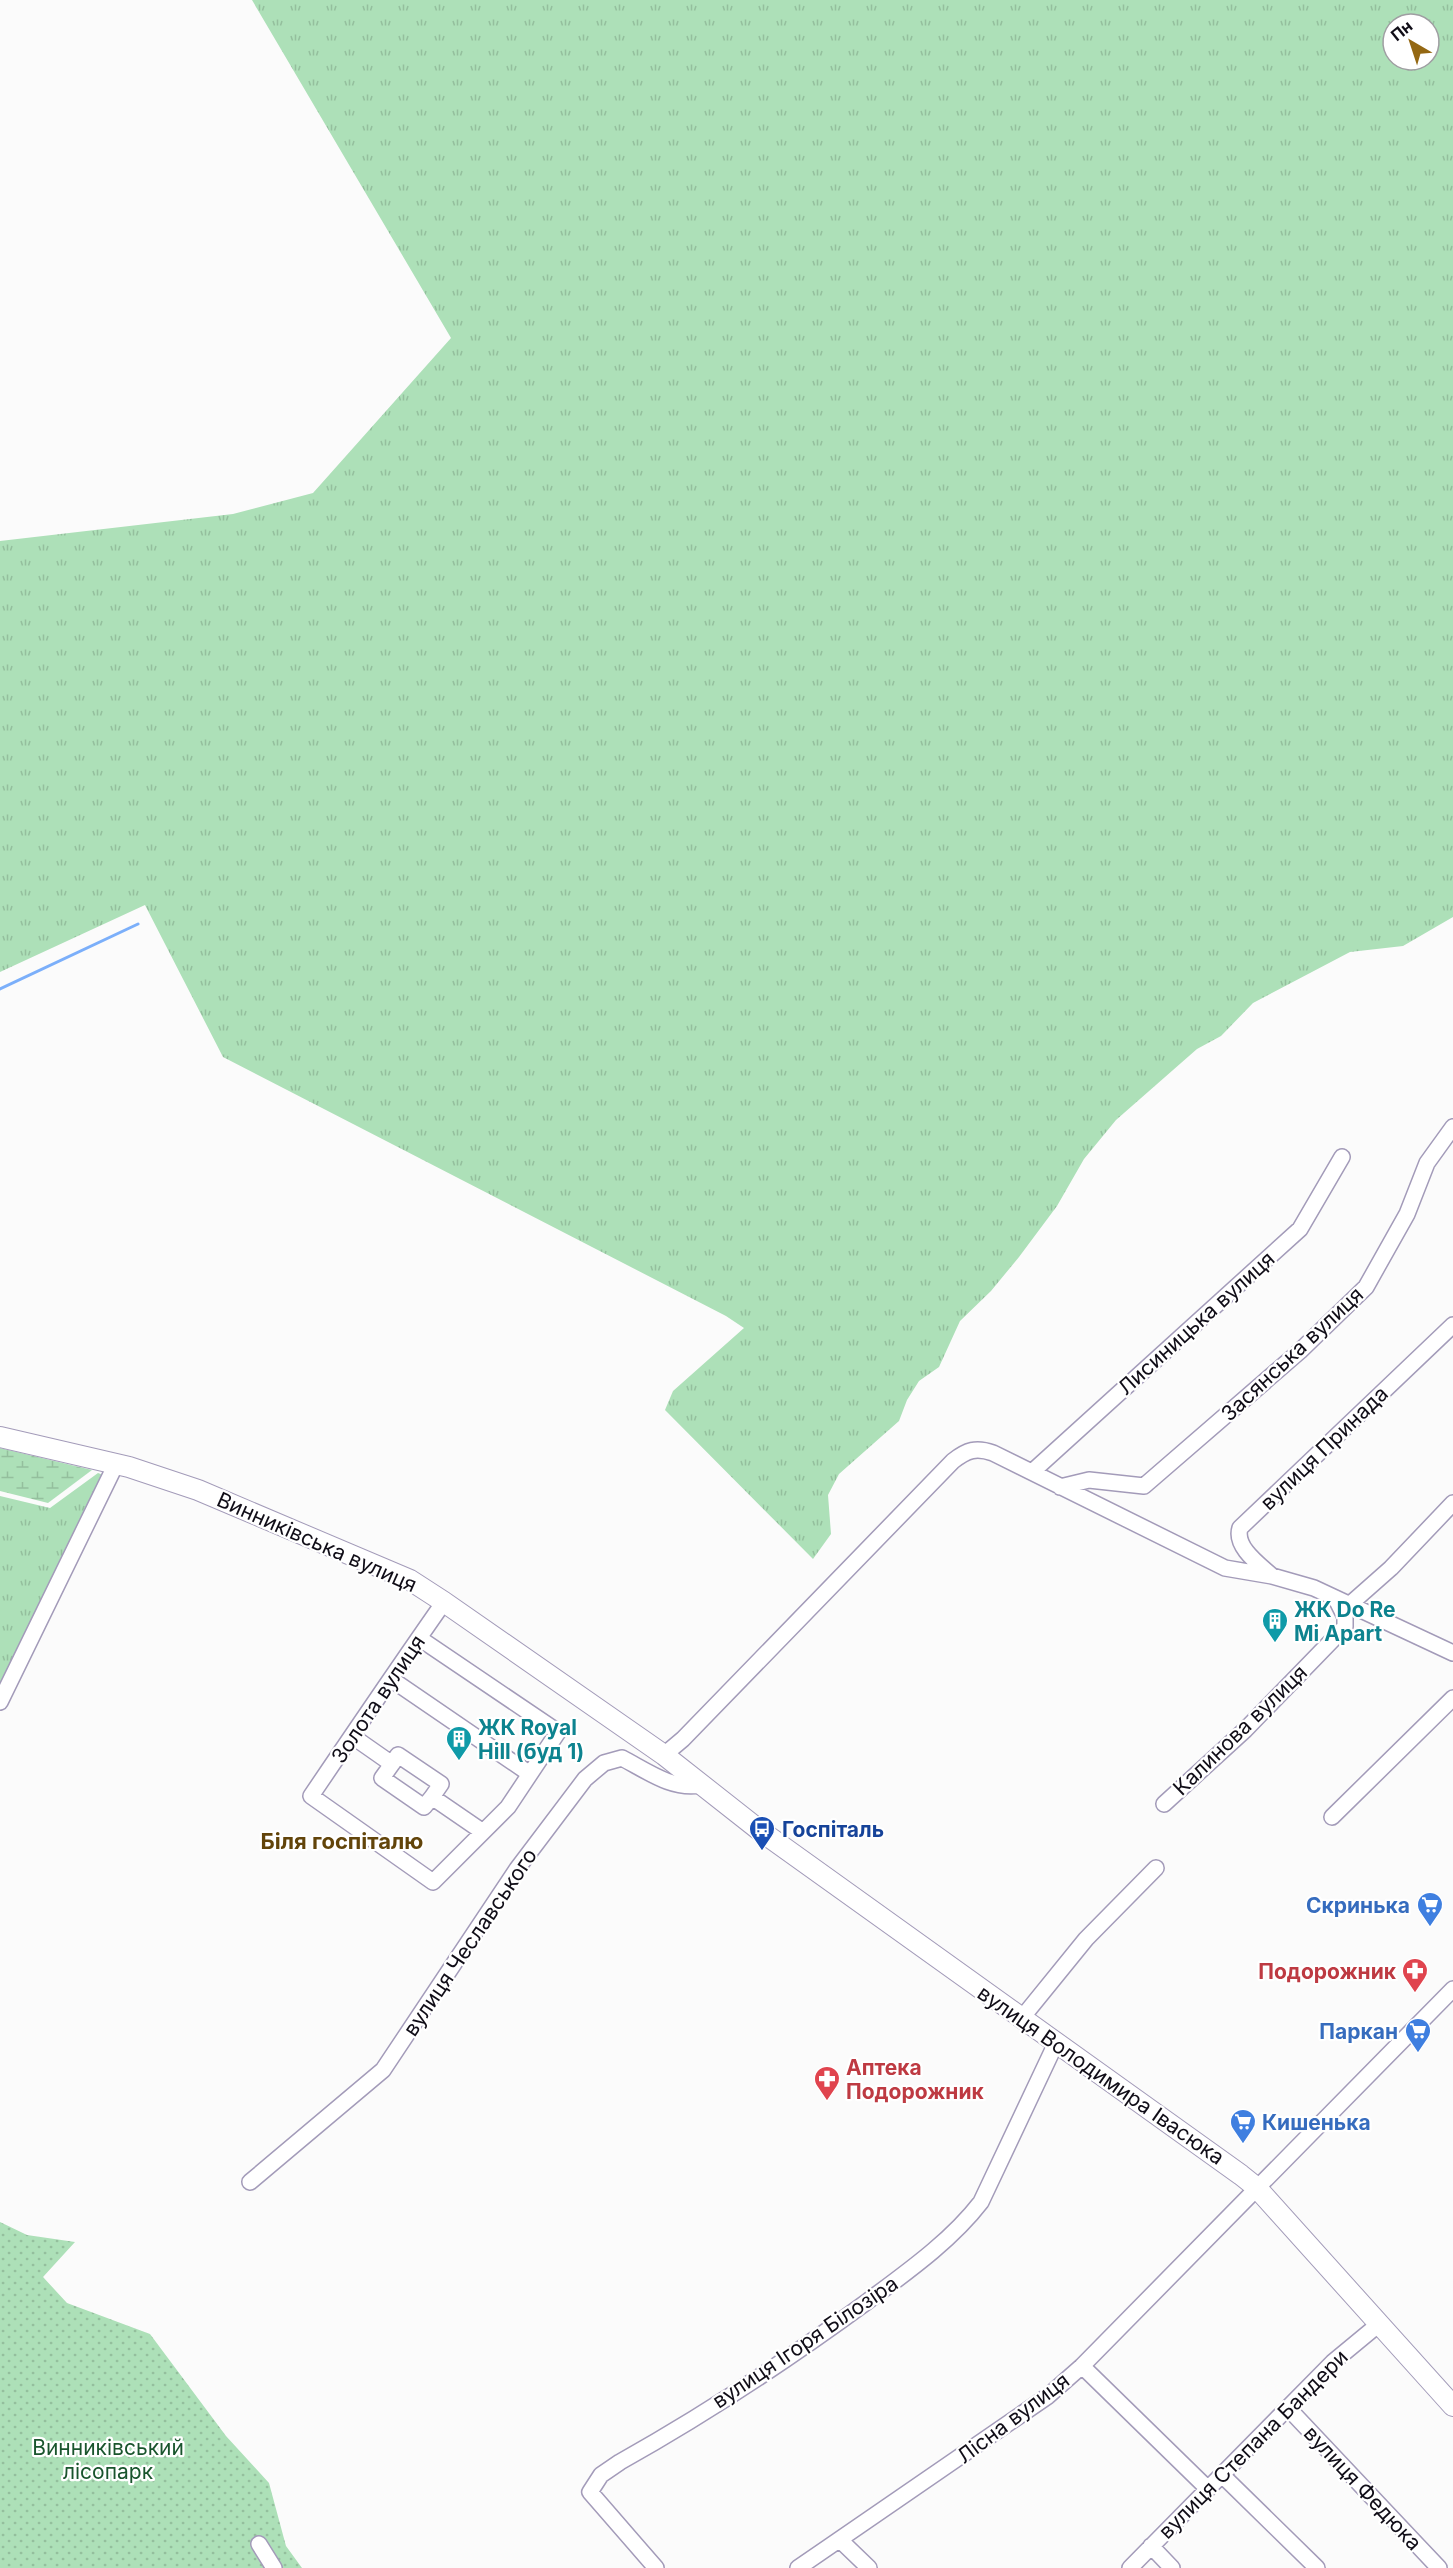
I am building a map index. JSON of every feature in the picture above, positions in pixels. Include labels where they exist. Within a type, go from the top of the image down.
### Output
[{"type":"main road","name":"Винниківська вулиця","points":[[0,1437],[116,1464],[198,1490],[410,1580],[664,1755]]},
{"type":"main road","name":"вулиця Володимира Івасюка","points":[[664,1755],[704,1788],[1256,2187],[1453,2406]]},
{"type":"street","name":"Засянська вулиця","points":[[1060,1487],[1089,1479],[1144,1486],[1300,1351],[1366,1287],[1407,1214],[1426,1163],[1453,1127]]},
{"type":"street","name":"Лисиницька вулиця","points":[[1032,1472],[1300,1229],[1342,1157]]},
{"type":"street","name":"вулиця Принада","points":[[1272,1576],[1240,1543],[1238,1535],[1240,1528],[1453,1325]]},
{"type":"street","points":[[664,1755],[683,1739],[962,1454],[980,1449],[1032,1472],[1217,1565],[1272,1576],[1314,1588],[1453,1653]]},
{"type":"street","points":[[0,1702],[116,1464]]},
{"type":"street","points":[[1342,1602],[1391,1568],[1453,1503]]},
{"type":"street","name":"Золота вулиця","points":[[444,1602],[311,1796],[433,1882],[483,1832]]},
{"type":"street","name":"Калинова вулиця","points":[[1164,1804],[1245,1730],[1345,1627],[1342,1602]]},
{"type":"street","points":[[419,1638],[558,1732],[508,1807],[483,1832],[432,1797]]},
{"type":"street","points":[[391,1679],[530,1774]]},
{"type":"street","points":[[1332,1817],[1453,1698]]},
{"type":"street","points":[[352,1736],[392,1764]]},
{"type":"street","points":[[398,1755],[441,1784],[424,1807],[382,1778],[392,1764],[398,1755]]},
{"type":"street","name":"вулиця Чеславського","points":[[250,2182],[383,2070],[517,1869],[585,1779],[604,1763],[622,1758],[669,1783],[687,1788],[704,1788]]},
{"type":"street","points":[[1021,2019],[1086,1939],[1156,1868]]},
{"type":"street","name":"Лісна вулиця","points":[[798,2568],[1048,2396],[1082,2366],[1453,1989]]},
{"type":"street","name":"вулиця Ігоря Білозіра","points":[[656,2568],[590,2492],[594,2483],[620,2462],[816,2340],[905,2274],[970,2217],[981,2202],[1056,2043]]},
{"type":"street","name":"вулиця Степана Бандери","points":[[1130,2568],[1361,2336],[1379,2324]]},
{"type":"street","points":[[1082,2366],[1208,2488]]},
{"type":"street","name":"вулиця Федюка","points":[[1288,2408],[1439,2568]]},
{"type":"street","points":[[1222,2475],[1317,2568]]},
{"type":"street","points":[[840,2540],[869,2568]]},
{"type":"street","points":[[259,2544],[274,2568]]},
{"type":"street","points":[[1151,2546],[1172,2568]]},
{"type":"green space","points":[[252,0],[1453,0],[1453,917],[1403,946],[1350,952],[1253,1003],[1221,1036],[1197,1049],[1116,1120],[1084,1159],[1057,1206],[1019,1257],[991,1291],[960,1321],[939,1367],[919,1381],[907,1400],[899,1421],[839,1474],[828,1495],[831,1534],[813,1559],[665,1410],[673,1391],[744,1328],[726,1316],[223,1057],[145,905],[0,972],[0,541],[233,514],[313,493],[451,338]]},
{"type":"green space","points":[[0,1448],[92,1470],[48,1503],[0,1491]]},
{"type":"green space","points":[[98,1473],[106,1476],[0,1686],[0,1496],[50,1508]]},
{"type":"green space","name":"Винниківський лісопарк","points":[[0,2222],[27,2235],[75,2242],[43,2277],[67,2303],[150,2334],[226,2436],[269,2483],[286,2546],[302,2568],[0,2568]]},
{"type":"waterway","points":[[0,989],[138,924]]},
{"type":"place","name":"ЖК Do Re Mi Apart","points":[[1275,1644]]},
{"type":"place","name":"ЖК Royal Hill (буд 1)","points":[[459,1762]]},
{"type":"place","name":"Госпіталь","points":[[762,1852]]},
{"type":"place","name":"Скринька","points":[[1430,1928]]},
{"type":"place","name":"Подорожник","points":[[1415,1994]]},
{"type":"place","name":"Паркан","points":[[1418,2054]]},
{"type":"place","name":"Аптека Подорожник","points":[[827,2102]]},
{"type":"place","name":"Кишенька","points":[[1243,2145]]},
{"type":"district","name":"Біля госпіталю","points":[[342,1841]]}]
